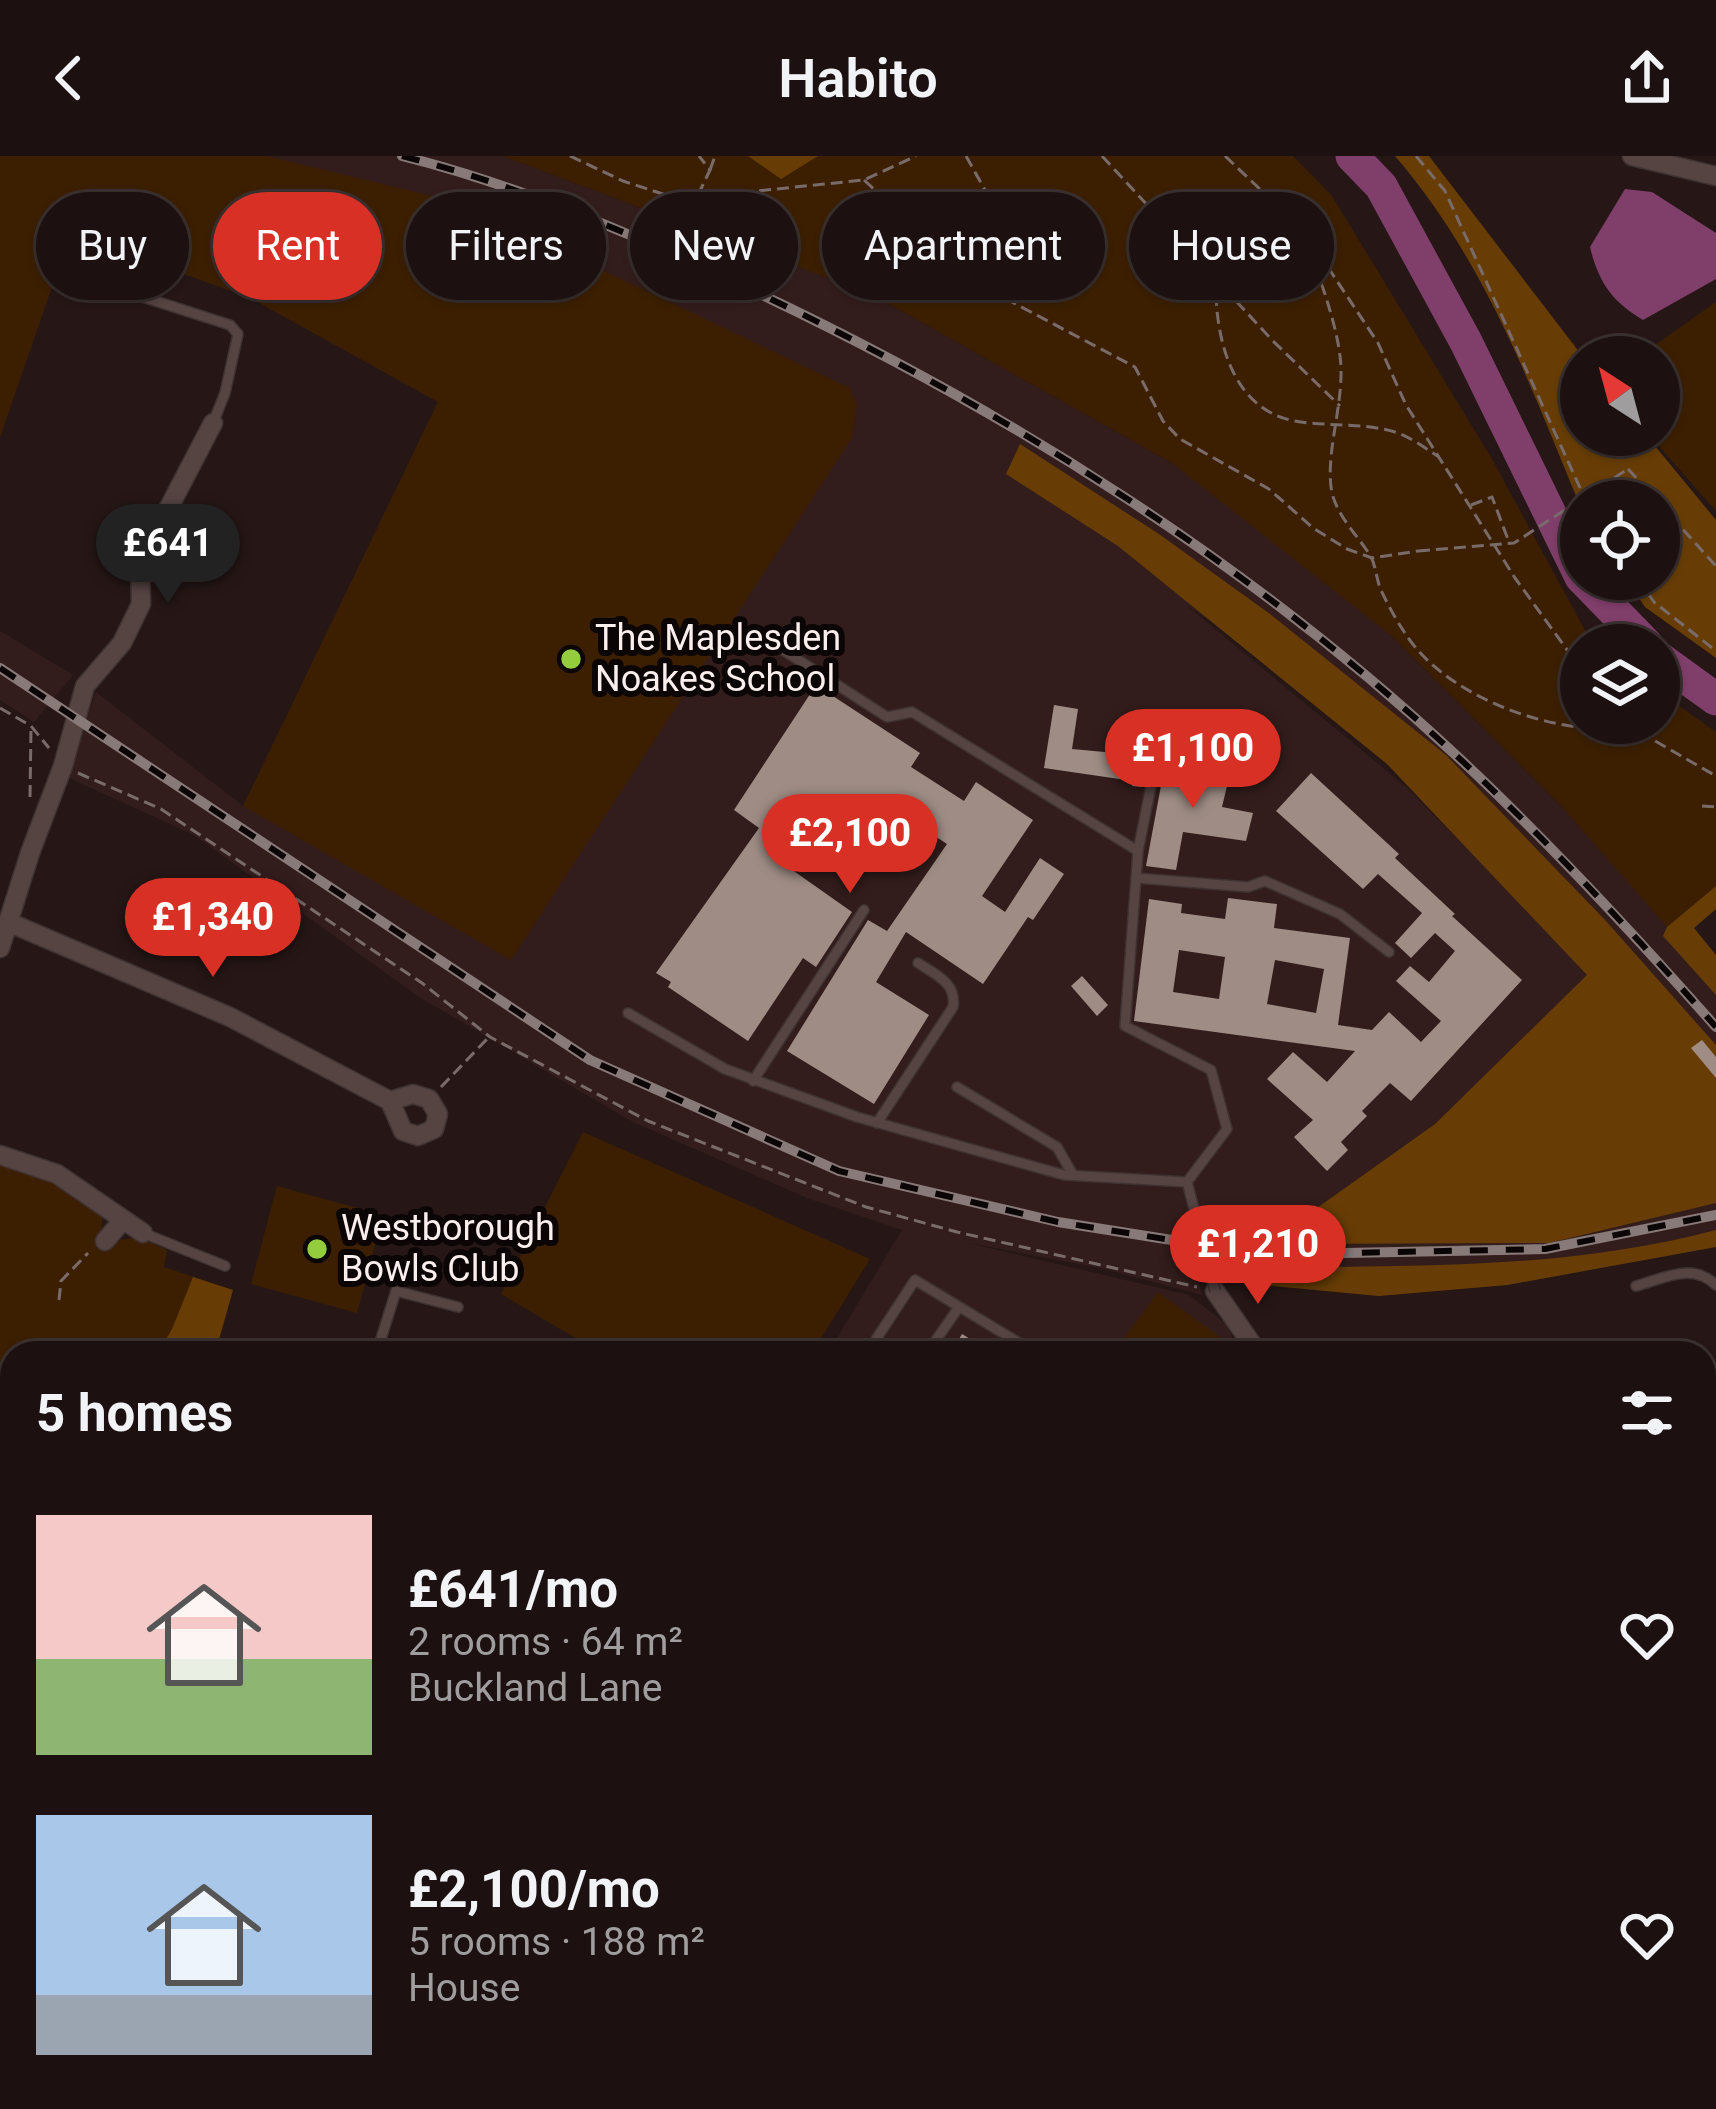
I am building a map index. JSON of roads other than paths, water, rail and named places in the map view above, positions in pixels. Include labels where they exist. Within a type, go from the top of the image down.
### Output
[{"type":"street","points":[[1631,156],[1716,176]]},
{"type":"street","points":[[0,948],[86,686],[122,644],[141,604],[140,563],[213,423]]},
{"type":"street","points":[[8,922],[230,1017],[390,1101],[404,1131],[418,1136],[434,1129],[438,1114],[429,1099],[413,1094],[390,1101]]},
{"type":"street","points":[[0,1155],[57,1174],[143,1233]]},
{"type":"street","points":[[105,1241],[123,1220]]},
{"type":"street","points":[[1215,1291],[1250,1341]]},
{"type":"lane","points":[[152,300],[230,325],[238,334],[226,394],[213,423]]},
{"type":"lane","points":[[769,641],[887,717],[912,712],[1138,851]]},
{"type":"lane","points":[[1172,731],[1159,751],[1138,851],[1125,1026],[1211,1070],[1227,1129],[1187,1182]]},
{"type":"lane","points":[[1136,878],[1248,887],[1265,881],[1340,914],[1389,952]]},
{"type":"lane","points":[[753,1082],[864,910]]},
{"type":"lane","points":[[877,1123],[953,1006],[952,986],[918,963]]},
{"type":"lane","points":[[628,1013],[753,1082],[877,1123],[1073,1175],[1187,1182]]},
{"type":"lane","points":[[957,1087],[1057,1148],[1073,1175]]},
{"type":"lane","points":[[1187,1182],[1215,1291]]},
{"type":"lane","points":[[143,1233],[225,1266]]},
{"type":"lane","points":[[1636,1286],[1689,1271],[1701,1272],[1716,1285]]},
{"type":"lane","points":[[875,1341],[915,1280],[1016,1341]]},
{"type":"lane","points":[[380,1341],[396,1291],[458,1307]]},
{"type":"lane","points":[[935,1341],[958,1307]]},
{"type":"waterway","points":[[1352,156],[1381,186],[1466,342],[1560,534]]},
{"type":"waterway","points":[[1603,600],[1627,624]]},
{"type":"waterway","points":[[1680,673],[1716,699]]},
{"type":"railway","points":[[402,156],[583,216],[758,293],[945,389],[1126,498],[1298,621],[1459,758],[1591,889],[1716,1027]]},
{"type":"railway","points":[[0,668],[590,1060],[839,1171],[1058,1222],[1222,1248],[1293,1254],[1545,1249],[1716,1215]]},
{"type":"place","name":"The Maplesden Noakes School","points":[[571,659]]},
{"type":"place","name":"Westborough Bowls Club","points":[[317,1249]]}]
